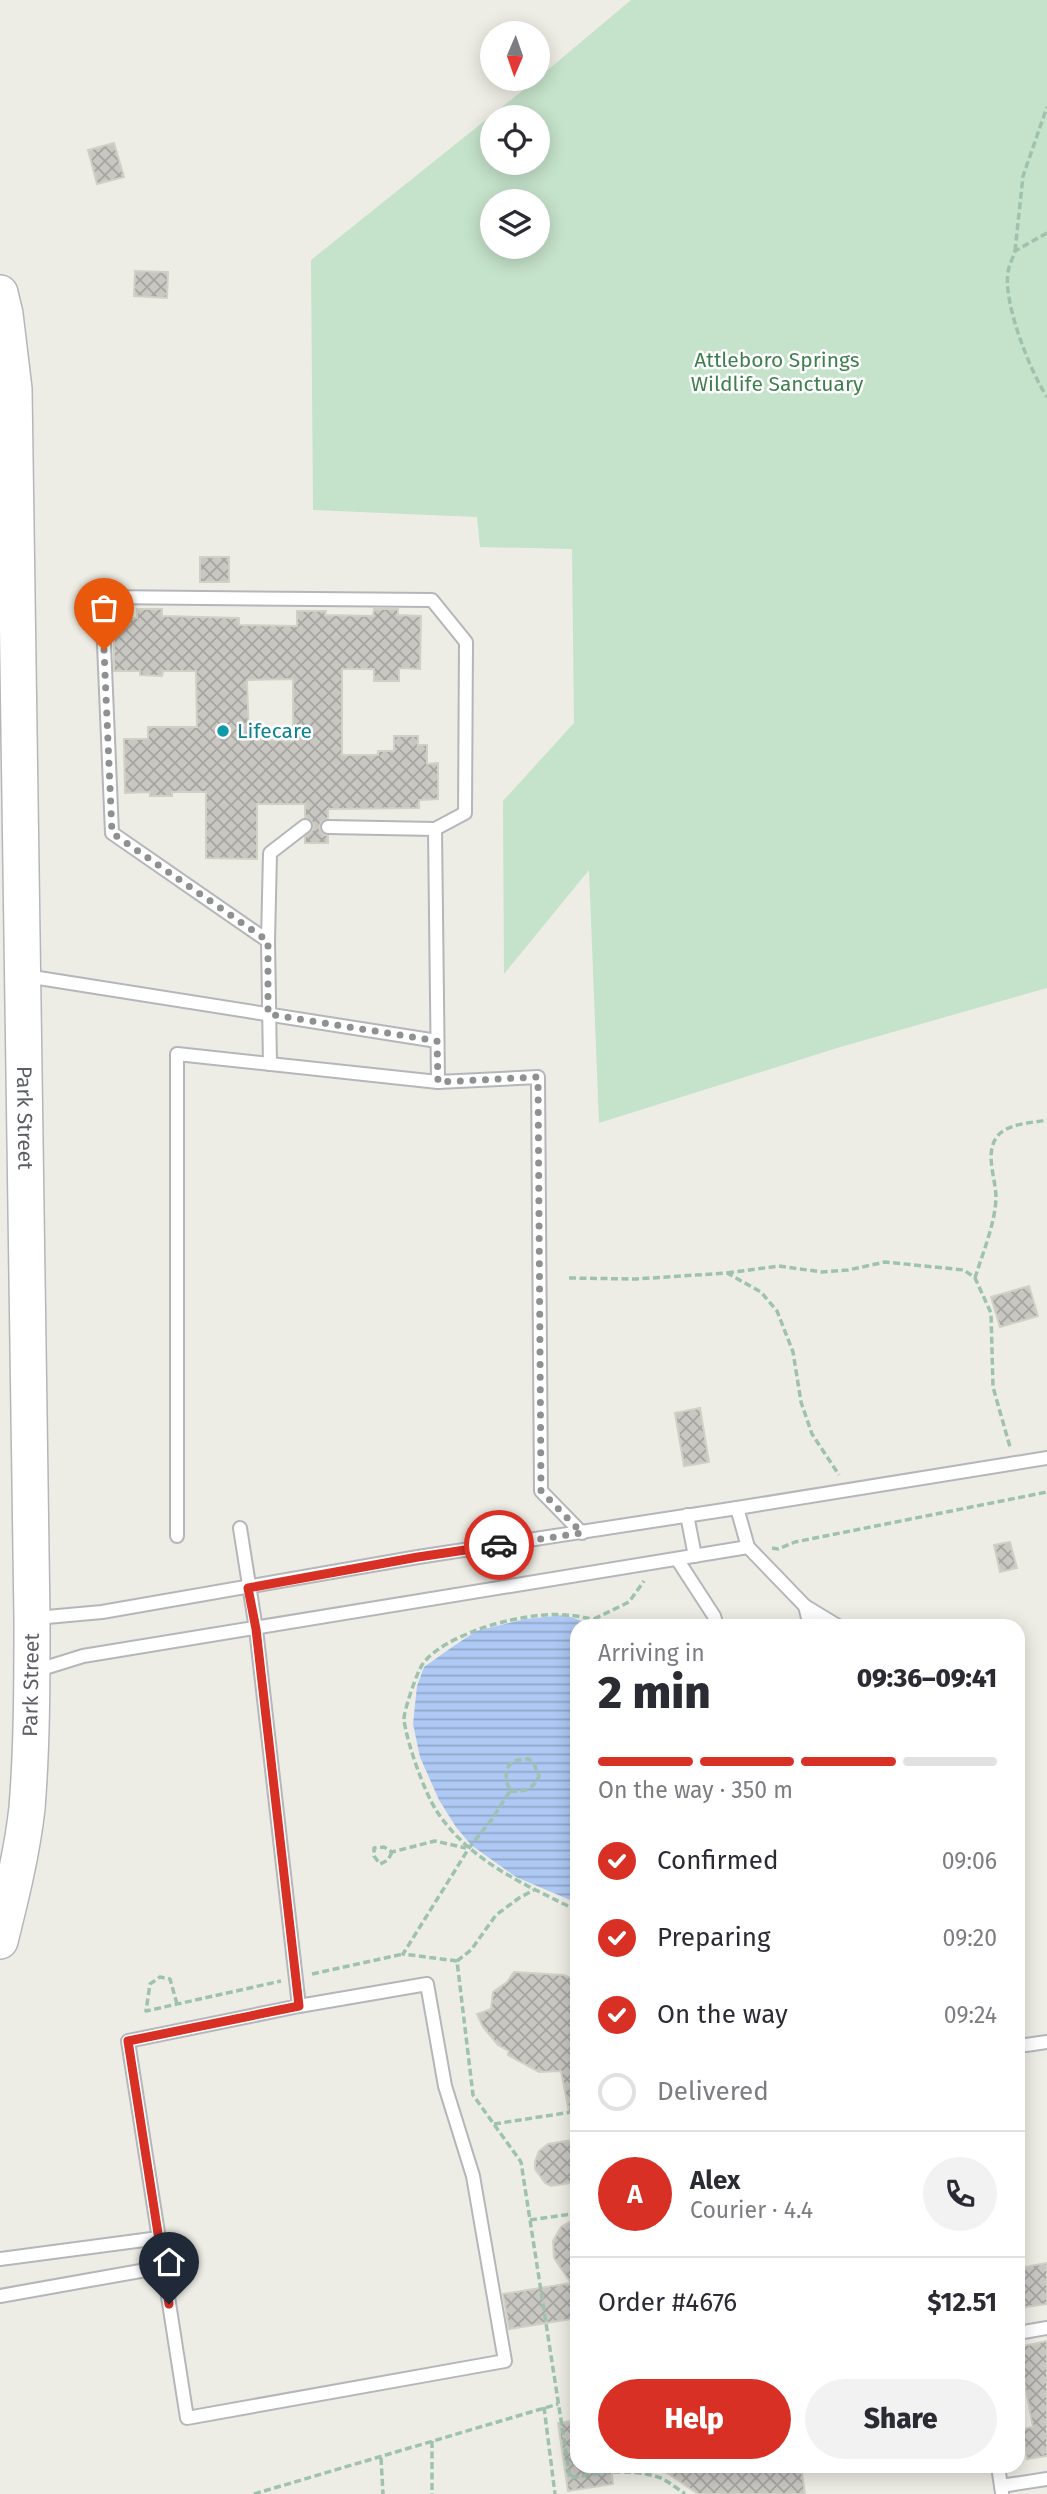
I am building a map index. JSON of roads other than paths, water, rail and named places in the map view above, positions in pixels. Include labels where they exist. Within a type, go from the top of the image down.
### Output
[{"type":"main road","name":"Park Street","points":[[0,293],[14,389],[32,1619],[26,1811],[13,1889],[0,1941]]},
{"type":"lane","points":[[268,941],[112,833],[102,597],[432,600],[466,642],[465,813],[435,829],[328,827]]},
{"type":"lane","points":[[270,1065],[270,853],[305,826]]},
{"type":"lane","points":[[435,829],[438,1082]]},
{"type":"lane","points":[[22,976],[437,1041]]},
{"type":"lane","points":[[177,1536],[177,1054],[438,1082],[538,1077],[541,1491],[582,1533]]},
{"type":"lane","points":[[32,1619],[102,1612],[418,1557],[1047,1458]]},
{"type":"lane","points":[[737,1508],[748,1547],[805,1606],[826,1619]]},
{"type":"lane","points":[[687,1516],[695,1556]]},
{"type":"lane","points":[[240,1528],[256,1629],[299,2006]]},
{"type":"lane","points":[[32,1672],[83,1656],[748,1547]]},
{"type":"lane","points":[[677,1559],[715,1619]]},
{"type":"lane","points":[[805,1606],[808,1619]]},
{"type":"lane","points":[[427,1984],[445,2086],[474,2176],[505,2361],[187,2418],[128,2041],[299,2006],[427,1984]]},
{"type":"lane","points":[[1025,2045],[1047,2042]]},
{"type":"lane","points":[[0,2259],[159,2238]]},
{"type":"lane","points":[[0,2296],[163,2267]]},
{"type":"lane","points":[[1025,2332],[1047,2328]]},
{"type":"lane","points":[[1002,2490],[1047,2479]]},
{"type":"water","points":[[565,1615],[576,1619],[570,1619],[570,1900],[516,1877],[471,1845],[439,1800],[420,1757],[413,1724],[417,1686],[424,1667],[476,1631],[525,1619]]},
{"type":"place","name":"Lifecare","points":[[223,731]]},
{"type":"park label","name":"Attleboro Springs Wildlife Sanctuary","points":[[777,372]]}]
